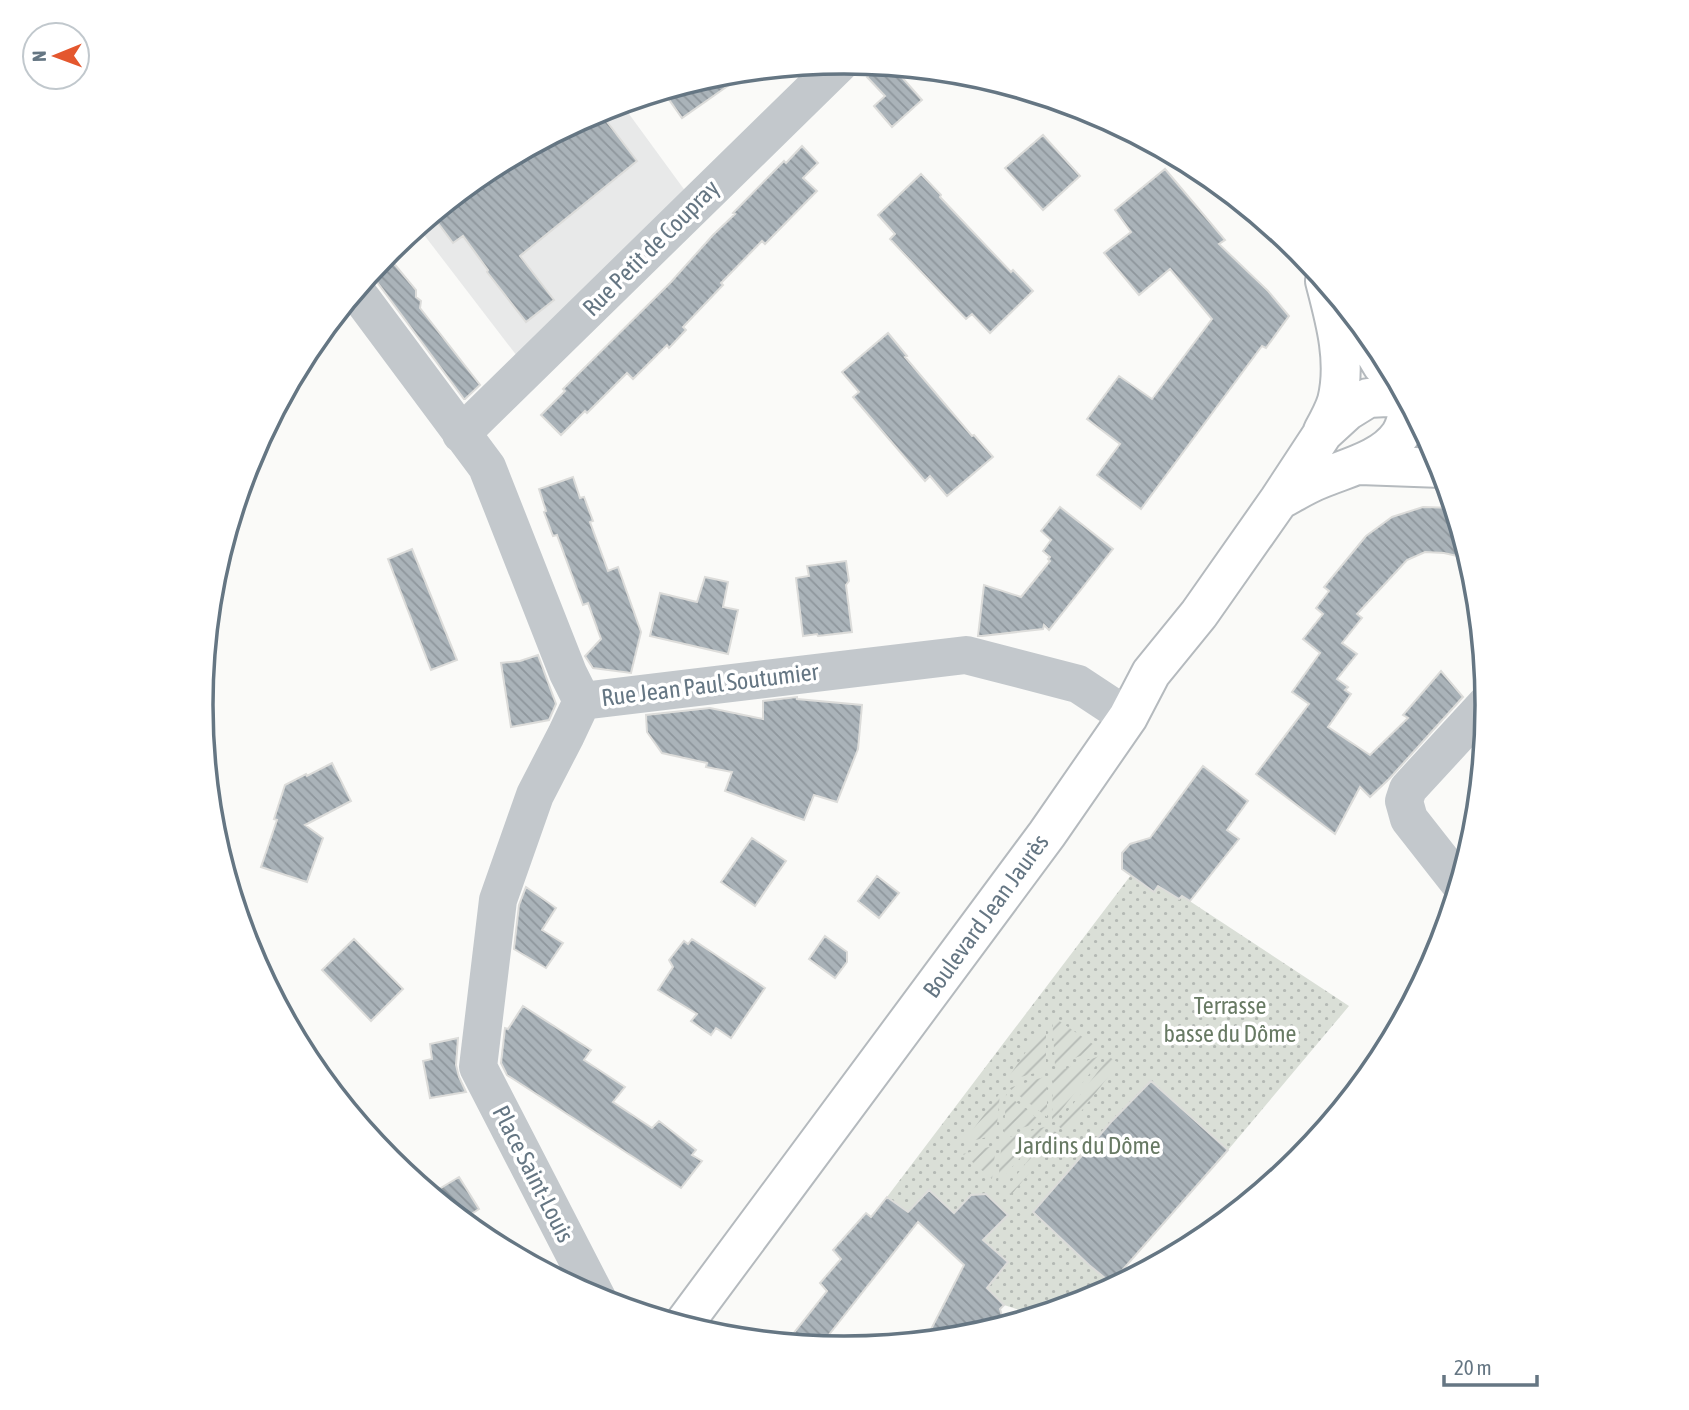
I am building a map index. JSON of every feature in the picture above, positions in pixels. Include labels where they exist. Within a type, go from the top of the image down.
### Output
[{"type":"main road","points":[[1323,433],[1337,401],[1340,362],[1336,323],[1330,302]]},
{"type":"main road","points":[[1323,433],[1347,411],[1368,398],[1395,397]]},
{"type":"main road","points":[[1279,500],[1318,480],[1360,465],[1389,447],[1401,434],[1407,419]]},
{"type":"main road","name":"Boulevard Jean Jaurès","points":[[689,1317],[1039,845],[1128,718],[1151,673],[1199,614],[1323,433]]},
{"type":"main road","points":[[1360,465],[1430,468]]},
{"type":"street","name":"Rue Petit de Coupray","points":[[461,434],[828,74]]},
{"type":"street","name":"Rue Jean Paul Soutumier","points":[[362,299],[486,467],[568,673],[582,701],[966,655],[1078,684],[1128,718]]},
{"type":"street","name":"Place Saint-Louis","points":[[582,701],[536,795],[498,900],[478,1067],[588,1282]]},
{"type":"street","points":[[1452,874],[1409,819],[1404,801],[1408,789],[1476,715]]},
{"type":"shaded area","points":[[628,112],[686,192],[517,356],[424,234],[460,204],[529,158],[565,139]]},
{"type":"green space","points":[[1131,875],[1154,891],[1158,886],[1179,899],[1182,896],[1349,1006],[1121,1272],[1086,1288],[1022,1311],[1004,1305],[987,1288],[983,1240],[1000,1223],[1000,1207],[986,1194],[971,1195],[954,1213],[930,1190],[908,1212],[887,1197]]},
{"type":"green space","points":[[1052,1016],[1100,1049],[1055,1065]]},
{"type":"green space","points":[[1046,1022],[1046,1070],[1006,1081]]},
{"type":"green space","points":[[1105,1054],[1052,1122],[1053,1073]]},
{"type":"green space","points":[[1109,1057],[1119,1063],[1065,1132],[1057,1125]]},
{"type":"green space","points":[[1047,1076],[1047,1117],[1009,1088]]},
{"type":"green space","points":[[1000,1093],[996,1135],[963,1143]]},
{"type":"green space","points":[[1006,1094],[1042,1122],[1004,1133]]},
{"type":"green space","points":[[1048,1126],[998,1183],[1002,1139]]},
{"type":"green space","points":[[1052,1130],[1061,1135],[1011,1195],[1004,1191]]},
{"type":"green space","points":[[996,1145],[992,1179],[963,1154]]},
{"type":"building","points":[[870,75],[901,76],[922,100],[892,127],[874,106],[885,96],[867,77]]},
{"type":"building","points":[[730,85],[682,118],[669,99]]},
{"type":"building","points":[[606,121],[637,161],[520,256],[554,300],[526,322],[463,236],[453,243],[437,222],[460,204],[529,158],[603,122]]},
{"type":"building","points":[[1043,135],[1080,176],[1043,210],[1005,168]]},
{"type":"building","points":[[802,146],[818,163],[803,178],[817,191],[765,244],[762,241],[721,283],[723,285],[683,327],[686,330],[669,348],[667,345],[633,379],[627,373],[561,435],[541,415],[565,391],[563,389],[671,282],[735,214],[733,213]]},
{"type":"building","points":[[1165,169],[1225,240],[1219,244],[1268,291],[1289,316],[1266,348],[1262,346],[1141,509],[1097,475],[1120,444],[1087,419],[1119,376],[1152,399],[1212,319],[1170,269],[1139,295],[1104,253],[1131,232],[1115,210]]},
{"type":"building","points":[[921,174],[1011,272],[1013,270],[1033,291],[990,333],[972,314],[966,319],[890,239],[895,234],[878,215]]},
{"type":"building","points":[[393,263],[416,290],[416,297],[421,301],[420,308],[480,385],[464,399],[377,282]]},
{"type":"building","points":[[888,333],[907,356],[905,357],[993,457],[947,496],[930,476],[925,481],[853,397],[859,392],[842,372]]},
{"type":"building","points":[[573,477],[580,498],[584,497],[593,521],[590,522],[608,571],[618,567],[641,632],[631,673],[593,668],[585,656],[601,639],[588,603],[583,605],[557,535],[553,536],[539,489]]},
{"type":"building","points":[[1060,507],[1113,549],[1049,630],[1044,625],[1043,629],[978,636],[984,585],[1021,597],[1050,561],[1050,557],[1043,551],[1051,540],[1041,531]]},
{"type":"building","points":[[1423,507],[1444,508],[1458,556],[1425,552],[1407,560],[1357,614],[1362,618],[1342,643],[1357,654],[1337,679],[1348,687],[1345,690],[1351,694],[1328,727],[1370,755],[1408,718],[1403,715],[1441,671],[1463,697],[1370,797],[1360,787],[1335,834],[1256,774],[1309,704],[1292,692],[1320,653],[1303,639],[1323,614],[1316,608],[1329,591],[1324,587],[1366,536],[1392,517]]},
{"type":"building","points":[[412,549],[457,660],[431,670],[388,559]]},
{"type":"building","points":[[846,561],[852,632],[803,636],[796,578],[809,576],[807,566]]},
{"type":"building","points":[[705,577],[728,582],[723,607],[738,610],[728,654],[650,636],[660,593],[697,602]]},
{"type":"building","points":[[538,655],[556,704],[549,720],[511,727],[501,663]]},
{"type":"building","points":[[797,697],[862,705],[858,749],[837,802],[814,795],[804,820],[725,791],[732,772],[706,767],[707,763],[662,753],[647,732],[646,715],[710,708],[763,719],[763,701]]},
{"type":"building","points":[[332,763],[351,801],[305,825],[323,838],[307,882],[261,867],[277,820],[274,819],[285,785]]},
{"type":"building","points":[[1203,766],[1248,801],[1227,830],[1239,839],[1190,901],[1182,896],[1179,899],[1158,886],[1154,892],[1122,869],[1122,853],[1130,844],[1150,838]]},
{"type":"building","points":[[752,838],[786,861],[755,906],[721,882]]},
{"type":"building","points":[[877,876],[899,893],[879,918],[858,901]]},
{"type":"building","points":[[526,887],[556,908],[542,930],[563,943],[546,968],[514,949],[519,905]]},
{"type":"building","points":[[825,936],[847,952],[847,962],[835,978],[809,959]]},
{"type":"building","points":[[354,939],[403,989],[371,1021],[322,970]]},
{"type":"building","points":[[692,939],[765,988],[731,1038],[716,1028],[711,1035],[691,1021],[697,1014],[658,990],[673,967],[669,960],[684,941],[688,944]]},
{"type":"building","points":[[523,1006],[591,1050],[584,1060],[625,1087],[613,1102],[652,1128],[659,1121],[696,1150],[692,1155],[702,1161],[681,1188],[507,1075],[501,1063],[505,1028],[508,1029]]},
{"type":"building","points":[[458,1038],[456,1065],[466,1092],[430,1098],[423,1061],[432,1059],[430,1044]]},
{"type":"building","points":[[1151,1081],[1228,1150],[1120,1273],[1106,1279],[1033,1212],[1111,1122]]},
{"type":"building","points":[[459,1177],[479,1209],[471,1214],[439,1189]]},
{"type":"building","points":[[929,1190],[954,1213],[971,1195],[986,1194],[1008,1215],[983,1240],[1008,1262],[987,1288],[1004,1305],[1000,1309],[1002,1316],[930,1330],[964,1265],[918,1222],[828,1336],[793,1334],[827,1291],[820,1283],[841,1259],[833,1250],[866,1213],[871,1217],[887,1197],[908,1212]]},
{"type":"park label","name":"Terrasse basse du Dôme","points":[[1230,1020]]},
{"type":"park label","name":"Jardins du Dôme","points":[[1088,1146]]}]
